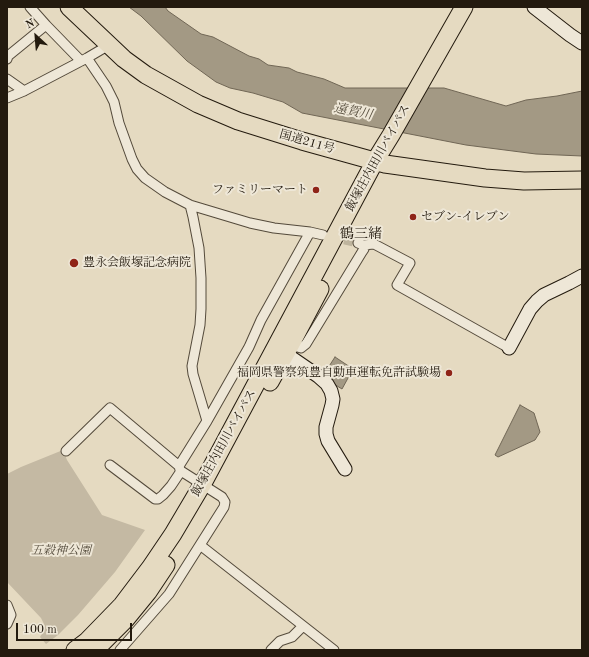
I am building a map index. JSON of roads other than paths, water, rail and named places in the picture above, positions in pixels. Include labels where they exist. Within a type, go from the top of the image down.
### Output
[{"type":"highway","name":"国道211号","points":[[69,7],[124,59],[146,75],[198,104],[238,121],[380,163],[485,178],[524,181],[582,180]]},
{"type":"highway","name":"飯塚庄内田川バイパス","points":[[444,52],[464,7]]},
{"type":"highway","name":"飯塚庄内田川バイパス","points":[[95,650],[126,619],[148,592],[173,555],[206,487],[380,163],[444,52],[476,7]]},
{"type":"highway","name":"飯塚庄内田川バイパス","points":[[75,650],[122,605],[150,568],[206,487],[289,349],[380,163]]},
{"type":"street","points":[[30,7],[46,25],[84,60],[106,86],[114,102],[119,124],[132,159],[144,178],[165,192],[190,205],[250,223],[323,235]]},
{"type":"street","points":[[534,7],[582,43]]},
{"type":"street","points":[[7,59],[8,56],[46,25]]},
{"type":"street","points":[[7,98],[24,91],[84,60],[109,45]]},
{"type":"street","points":[[7,79],[24,91]]},
{"type":"street","points":[[190,205],[199,248],[201,278],[200,325],[192,366],[206,422]]},
{"type":"street","points":[[110,465],[155,499],[158,499],[163,495],[249,347],[260,320],[310,232]]},
{"type":"street","points":[[289,349],[297,347],[301,348],[306,344],[364,249],[361,244],[374,244],[410,263],[397,285],[509,348],[530,309],[537,301],[544,295],[582,276]]},
{"type":"street","points":[[289,349],[327,384],[331,391],[332,405],[326,427],[326,434],[328,441],[345,469]]},
{"type":"street","points":[[66,451],[110,408],[180,468],[222,497],[225,502],[224,507],[169,594],[120,650]]},
{"type":"street","points":[[200,545],[334,650]]},
{"type":"street","points":[[7,605],[11,615],[7,624]]},
{"type":"street","points":[[271,650],[280,641],[292,637],[303,626]]},
{"type":"water","name":"遠賀川","points":[[129,7],[165,7],[168,11],[201,34],[213,37],[249,56],[259,59],[268,65],[289,68],[297,72],[324,79],[345,88],[444,88],[506,106],[526,100],[582,91],[582,156],[536,154],[466,145],[302,113],[283,102],[230,88],[216,82],[187,61],[141,16]]},
{"type":"water","points":[[335,357],[353,369],[342,389],[334,384],[331,377],[324,374]]},
{"type":"water","points":[[520,405],[534,413],[540,432],[535,440],[498,457],[495,455]]},
{"type":"tunnel","points":[[331,237],[358,243]]},
{"type":"place","name":"ファミリーマート","points":[[316,190]]},
{"type":"place","name":"セブン-イレブン","points":[[413,217]]},
{"type":"place","name":"豊永会飯塚記念病院","points":[[74,263]]},
{"type":"place","name":"福岡県警察筑豊自動車運転免許試験場","points":[[449,373]]},
{"type":"district","name":"鶴三緒","points":[[361,234]]},
{"type":"park label","name":"五穀神公園","points":[[61,551]]}]
